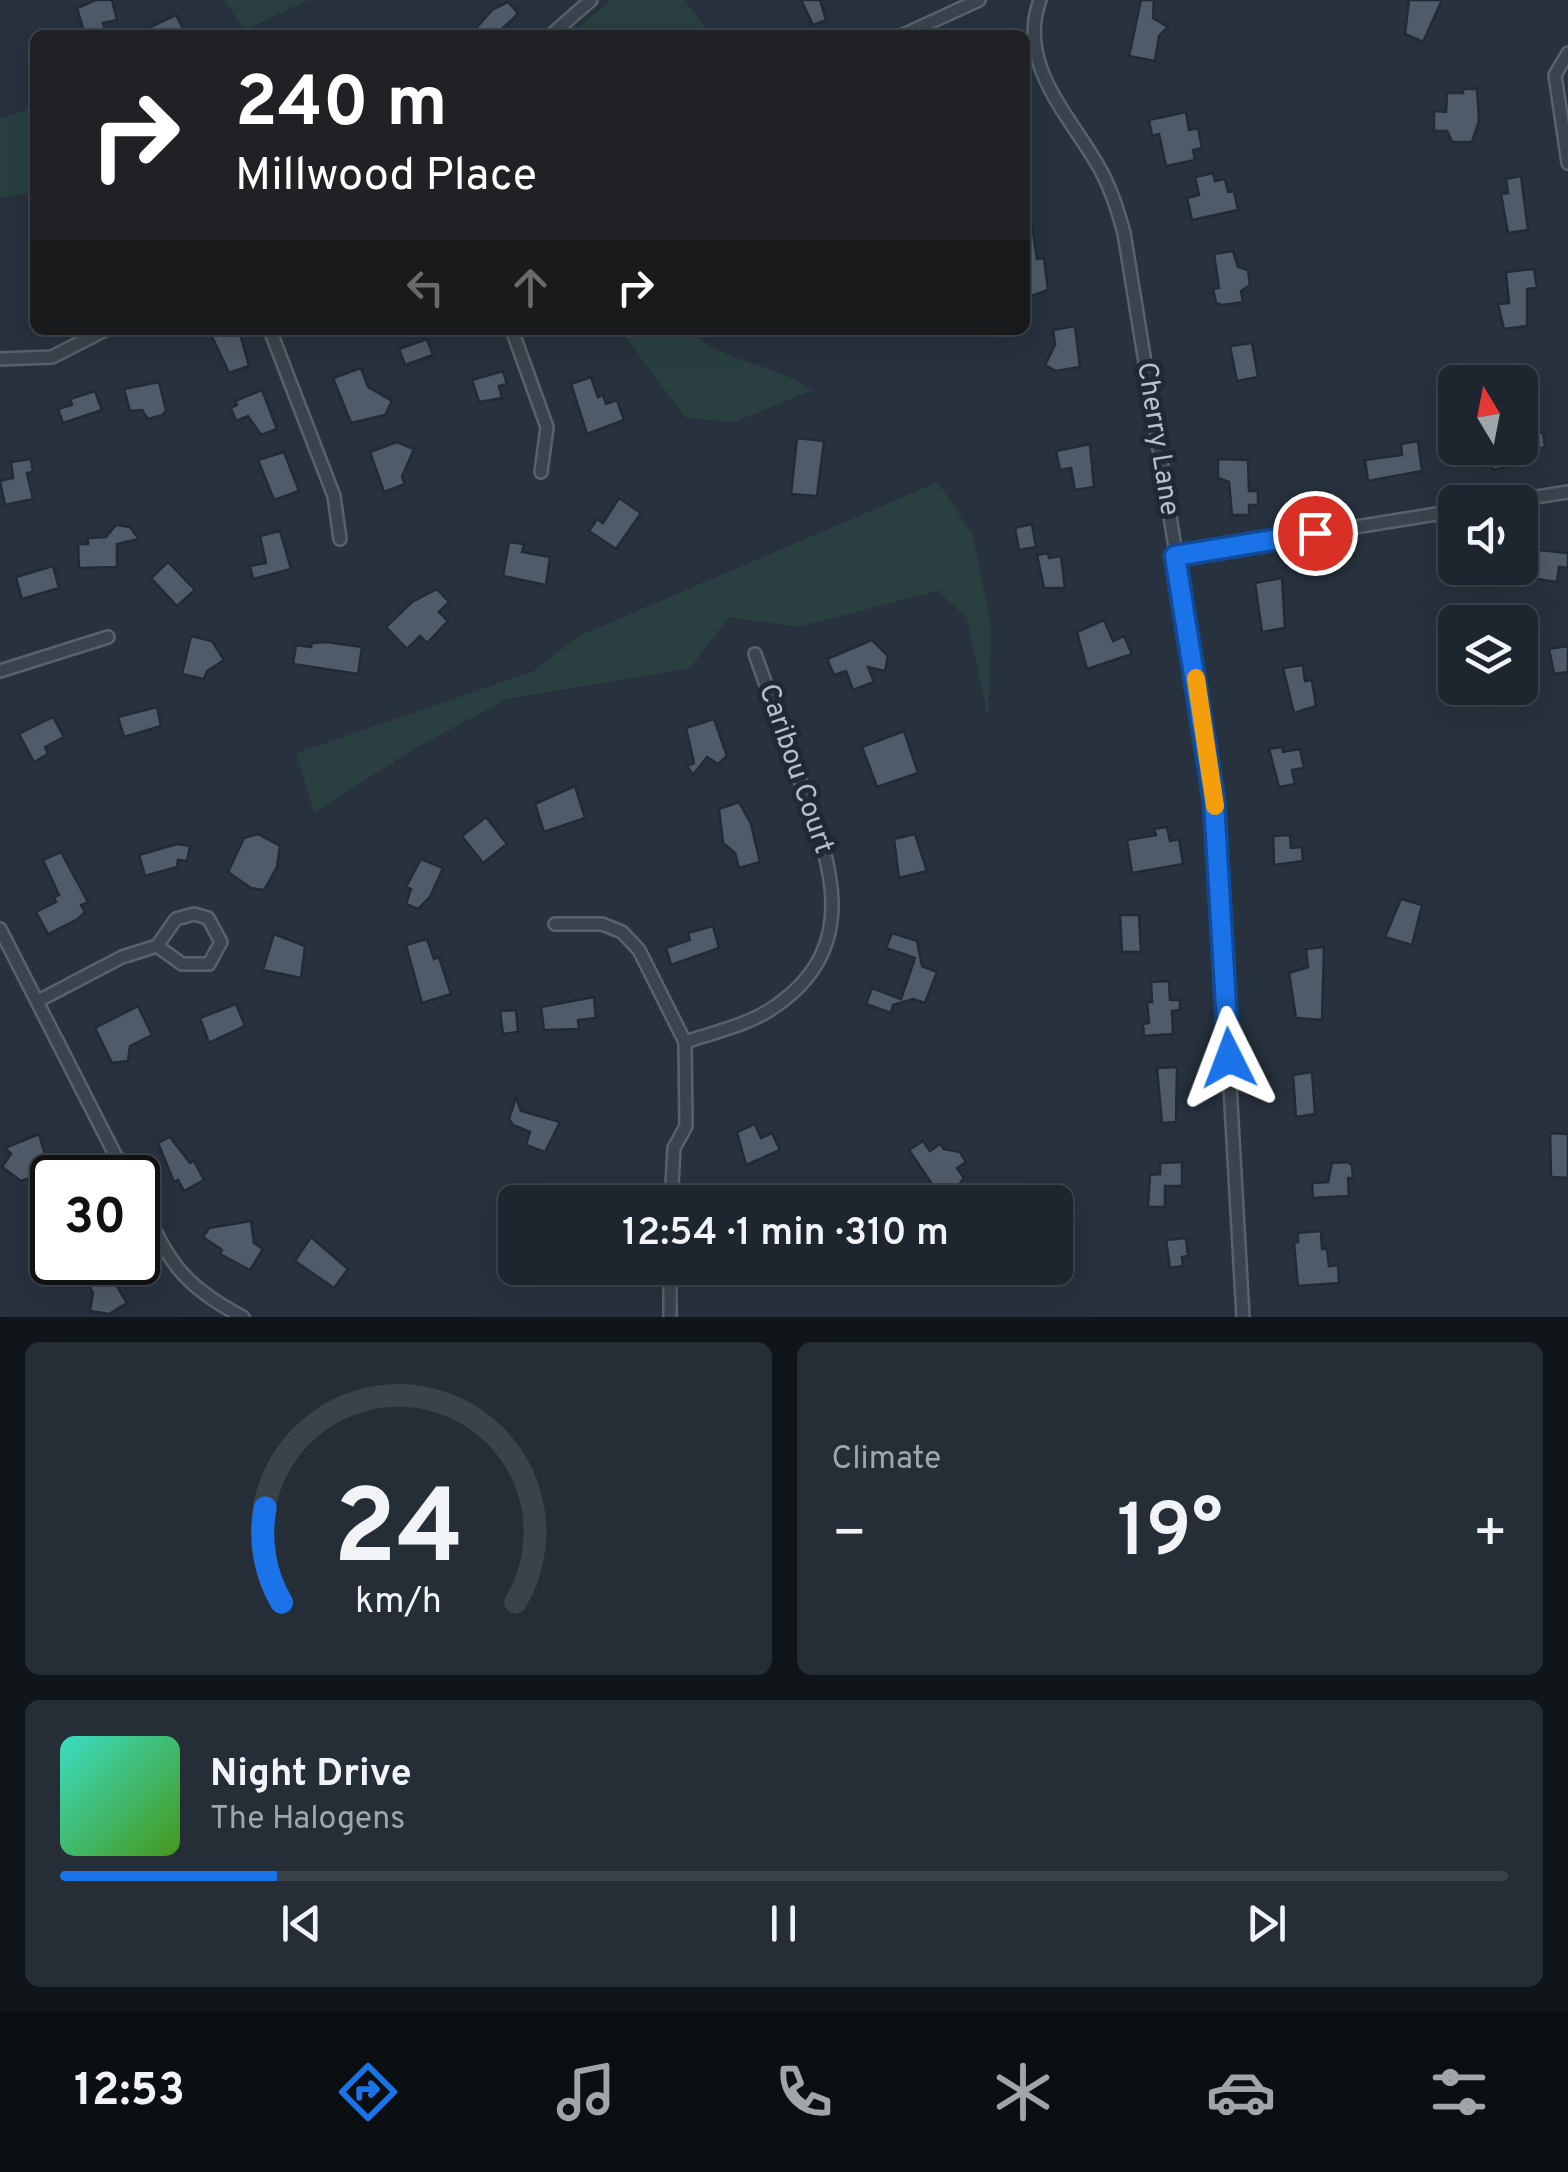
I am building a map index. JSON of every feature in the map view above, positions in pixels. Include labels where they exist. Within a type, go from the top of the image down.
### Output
[{"type":"street","points":[[557,30],[591,0]]},
{"type":"street","points":[[913,30],[979,0]]},
{"type":"street","name":"Cherry Lane","points":[[1040,0],[1035,14],[1044,78],[1056,105],[1112,192],[1124,233],[1214,801],[1244,1317]]},
{"type":"street","points":[[1568,53],[1555,75],[1568,163]]},
{"type":"street","points":[[0,360],[52,356],[95,335]]},
{"type":"street","points":[[272,335],[334,496],[340,539]]},
{"type":"street","points":[[514,335],[547,427],[541,472]]},
{"type":"street","points":[[1538,497],[1568,492]]},
{"type":"street","points":[[1175,556],[1438,513]]},
{"type":"street","points":[[0,671],[108,637]]},
{"type":"street","name":"Caribou Court","points":[[685,1042],[777,1006],[822,956],[830,930],[833,892],[822,840],[754,654]]},
{"type":"street","points":[[38,1001],[122,957],[157,946],[176,918],[194,914],[208,918],[220,942],[215,959],[199,966],[182,964],[157,946]]},
{"type":"street","points":[[555,924],[602,924],[622,932],[639,950],[685,1042],[686,1126],[674,1148],[672,1185]]},
{"type":"street","points":[[0,929],[116,1155]]},
{"type":"street","points":[[160,1240],[177,1272],[207,1298],[243,1317]]},
{"type":"street","points":[[670,1285],[670,1317]]},
{"type":"green space","points":[[224,0],[309,0],[244,30]]},
{"type":"green space","points":[[611,0],[685,0],[706,30],[576,30]]},
{"type":"green space","points":[[30,109],[30,192],[0,198],[0,119]]},
{"type":"green space","points":[[624,335],[695,335],[716,349],[780,373],[812,390],[735,422],[686,418]]},
{"type":"green space","points":[[938,482],[973,536],[991,627],[988,718],[967,618],[938,591],[797,627],[729,617],[690,668],[507,699],[412,750],[314,813],[296,753],[532,672],[577,637]]},
{"type":"building","points":[[96,0],[112,0],[117,20],[103,23],[105,30],[84,30],[77,8]]},
{"type":"building","points":[[801,0],[820,0],[826,20],[813,25]]},
{"type":"building","points":[[1141,0],[1154,0],[1153,18],[1168,27],[1159,36],[1155,61],[1129,56]]},
{"type":"building","points":[[1409,0],[1442,0],[1423,42],[1405,34]]},
{"type":"building","points":[[508,2],[518,13],[501,30],[474,30],[493,9]]},
{"type":"building","points":[[176,15],[184,30],[144,30]]},
{"type":"building","points":[[1463,89],[1477,89],[1479,121],[1472,142],[1452,142],[1447,131],[1434,131],[1434,111],[1446,112],[1447,93],[1463,93]]},
{"type":"building","points":[[1186,112],[1189,130],[1198,128],[1202,148],[1193,150],[1195,160],[1166,166],[1159,134],[1152,136],[1149,120]]},
{"type":"building","points":[[1213,173],[1215,181],[1225,179],[1228,192],[1234,191],[1238,210],[1192,220],[1187,198],[1199,195],[1195,177]]},
{"type":"building","points":[[1521,176],[1528,230],[1508,233],[1501,194],[1508,193],[1506,179]]},
{"type":"building","points":[[1030,225],[1037,259],[1044,258],[1048,290],[1031,296],[1030,284]]},
{"type":"building","points":[[1233,251],[1238,267],[1248,270],[1250,285],[1241,291],[1243,302],[1222,305],[1216,303],[1213,289],[1219,288],[1214,254]]},
{"type":"building","points":[[1534,269],[1537,288],[1527,289],[1527,326],[1504,329],[1498,304],[1509,303],[1506,272]]},
{"type":"building","points":[[1075,326],[1080,367],[1056,371],[1045,365],[1055,345],[1053,330]]},
{"type":"building","points":[[211,335],[240,335],[249,366],[229,373]]},
{"type":"building","points":[[427,339],[433,355],[405,365],[399,349]]},
{"type":"building","points":[[1252,343],[1258,377],[1237,381],[1230,346]]},
{"type":"building","points":[[361,368],[368,387],[392,401],[385,415],[351,423],[333,378]]},
{"type":"building","points":[[503,371],[507,384],[499,386],[502,398],[479,402],[472,380]]},
{"type":"building","points":[[591,377],[598,397],[603,395],[606,404],[617,400],[624,420],[587,434],[571,384]]},
{"type":"building","points":[[159,382],[166,410],[163,415],[148,419],[142,410],[130,411],[124,389]]},
{"type":"building","points":[[262,390],[277,429],[261,435],[248,416],[236,421],[231,408],[237,405],[235,401]]},
{"type":"building","points":[[95,391],[102,410],[63,423],[58,409],[72,405],[70,399]]},
{"type":"building","points":[[1543,432],[1545,447],[1538,449],[1538,433]]},
{"type":"building","points":[[797,438],[824,441],[817,496],[791,494]]},
{"type":"building","points":[[1418,441],[1422,471],[1368,481],[1365,460],[1402,455],[1401,444]]},
{"type":"building","points":[[397,442],[414,449],[402,477],[405,484],[384,492],[370,452]]},
{"type":"building","points":[[1090,444],[1094,487],[1075,490],[1071,468],[1060,470],[1056,451]]},
{"type":"building","points":[[284,452],[299,491],[274,500],[258,460]]},
{"type":"building","points":[[31,459],[33,472],[27,473],[33,499],[5,505],[0,481],[13,478],[11,462]]},
{"type":"building","points":[[1218,459],[1248,460],[1249,491],[1258,491],[1258,505],[1249,505],[1249,515],[1232,515],[1229,482],[1218,478]]},
{"type":"building","points":[[619,498],[641,513],[616,549],[589,531],[597,519],[603,523]]},
{"type":"building","points":[[1032,524],[1036,547],[1019,550],[1015,528]]},
{"type":"building","points":[[116,525],[130,527],[139,539],[117,544],[117,567],[79,568],[78,544],[88,544],[88,538],[106,537]]},
{"type":"building","points":[[280,531],[291,569],[253,579],[250,566],[266,563],[260,536]]},
{"type":"building","points":[[509,542],[524,544],[522,552],[550,557],[546,585],[503,576]]},
{"type":"building","points":[[1538,550],[1568,553],[1568,568],[1559,567],[1557,582],[1538,579]]},
{"type":"building","points":[[1048,553],[1049,558],[1061,556],[1065,588],[1044,588],[1037,555]]},
{"type":"building","points":[[168,562],[195,590],[177,606],[151,578]]},
{"type":"building","points":[[53,566],[59,588],[22,599],[16,577]]},
{"type":"building","points":[[1282,578],[1285,628],[1262,632],[1255,583]]},
{"type":"building","points":[[437,589],[449,602],[439,612],[448,621],[427,643],[420,636],[407,649],[386,627],[412,602]]},
{"type":"building","points":[[1104,620],[1113,641],[1124,636],[1132,654],[1087,669],[1077,632]]},
{"type":"building","points":[[191,636],[212,641],[224,660],[207,671],[204,679],[182,674]]},
{"type":"building","points":[[872,640],[888,656],[885,671],[868,667],[874,682],[853,690],[846,671],[834,675],[827,659]]},
{"type":"building","points":[[312,643],[362,647],[358,674],[293,664],[296,645],[311,647]]},
{"type":"building","points":[[1568,646],[1568,672],[1554,674],[1549,649]]},
{"type":"building","points":[[1303,665],[1305,681],[1312,680],[1316,706],[1294,713],[1283,668]]},
{"type":"building","points":[[157,707],[161,726],[124,737],[118,717]]},
{"type":"building","points":[[53,717],[64,737],[45,747],[48,754],[34,762],[19,734]]},
{"type":"building","points":[[714,719],[727,756],[718,764],[707,757],[693,775],[687,766],[694,763],[686,728]]},
{"type":"building","points":[[904,731],[918,773],[877,787],[862,747]]},
{"type":"building","points":[[1282,747],[1283,752],[1300,749],[1304,768],[1292,770],[1295,784],[1279,787],[1269,749]]},
{"type":"building","points":[[575,786],[585,818],[544,832],[535,804]]},
{"type":"building","points":[[739,802],[751,824],[760,862],[739,868],[735,853],[723,843],[719,809]]},
{"type":"building","points":[[486,817],[507,844],[483,863],[462,836]]},
{"type":"building","points":[[1167,827],[1170,841],[1179,839],[1183,864],[1132,873],[1127,840],[1156,835],[1154,829]]},
{"type":"building","points":[[258,834],[280,846],[277,867],[264,890],[251,888],[228,872],[244,838]]},
{"type":"building","points":[[915,834],[927,871],[899,878],[894,839]]},
{"type":"building","points":[[1290,835],[1291,848],[1302,847],[1303,861],[1274,865],[1273,836]]},
{"type":"building","points":[[177,844],[190,846],[187,861],[178,860],[177,867],[145,876],[139,855]]},
{"type":"building","points":[[61,852],[88,902],[81,905],[85,912],[78,919],[48,934],[36,912],[56,902],[54,897],[59,895],[43,860]]},
{"type":"building","points":[[421,859],[443,868],[430,897],[418,909],[406,904],[411,889],[406,887]]},
{"type":"building","points":[[1401,899],[1422,905],[1412,945],[1385,937]]},
{"type":"building","points":[[1120,915],[1139,915],[1141,952],[1122,952]]},
{"type":"building","points":[[713,926],[719,948],[671,965],[666,948],[690,940],[688,933]]},
{"type":"building","points":[[892,933],[917,941],[922,966],[937,972],[925,1003],[913,999],[893,1005],[891,1013],[866,1004],[872,988],[901,999],[915,958],[886,948]]},
{"type":"building","points":[[274,934],[305,946],[301,978],[263,970]]},
{"type":"building","points":[[427,939],[434,959],[439,957],[451,994],[422,1003],[406,945]]},
{"type":"building","points":[[1324,947],[1322,1020],[1296,1018],[1289,973],[1308,967],[1306,949]]},
{"type":"building","points":[[1169,981],[1170,1000],[1180,1000],[1180,1010],[1172,1011],[1173,1034],[1144,1036],[1143,1024],[1149,1023],[1147,1002],[1152,1002],[1151,982]]},
{"type":"building","points":[[594,997],[596,1018],[578,1020],[579,1029],[544,1030],[541,1007]]},
{"type":"building","points":[[236,1004],[245,1026],[209,1043],[200,1018]]},
{"type":"building","points":[[138,1006],[152,1035],[130,1046],[128,1061],[112,1063],[95,1028]]},
{"type":"building","points":[[516,1010],[518,1032],[503,1034],[500,1011]]},
{"type":"building","points":[[1177,1067],[1176,1122],[1162,1123],[1157,1068]]},
{"type":"building","points":[[1312,1072],[1315,1114],[1296,1117],[1293,1075]]},
{"type":"building","points":[[516,1097],[521,1111],[560,1122],[545,1152],[526,1145],[530,1132],[509,1119]]},
{"type":"building","points":[[755,1124],[761,1138],[772,1133],[780,1150],[746,1165],[737,1132]]},
{"type":"building","points":[[1550,1133],[1568,1134],[1568,1178],[1551,1177]]},
{"type":"building","points":[[39,1134],[45,1155],[30,1155],[30,1178],[21,1181],[2,1167],[11,1154],[5,1148]]},
{"type":"building","points":[[170,1137],[190,1163],[194,1161],[204,1180],[184,1191],[178,1180],[174,1182],[158,1143]]},
{"type":"building","points":[[923,1141],[930,1151],[940,1144],[944,1149],[960,1152],[966,1162],[957,1168],[964,1178],[957,1185],[933,1185],[909,1150]]},
{"type":"building","points":[[1182,1162],[1182,1186],[1165,1186],[1165,1207],[1148,1207],[1150,1175],[1160,1174],[1160,1163]]},
{"type":"building","points":[[1332,1163],[1352,1165],[1353,1178],[1348,1178],[1349,1196],[1313,1198],[1312,1183],[1328,1182]]},
{"type":"building","points":[[251,1221],[254,1243],[263,1249],[250,1270],[220,1254],[222,1250],[203,1237],[209,1228]]},
{"type":"building","points":[[1321,1231],[1322,1249],[1327,1249],[1329,1266],[1338,1265],[1339,1283],[1298,1286],[1294,1243],[1298,1242],[1298,1233]]},
{"type":"building","points":[[311,1237],[348,1269],[334,1288],[295,1261]]},
{"type":"building","points":[[1186,1238],[1188,1256],[1182,1257],[1183,1266],[1170,1268],[1166,1240]]},
{"type":"building","points":[[89,1285],[116,1285],[127,1303],[109,1314],[90,1311],[93,1293]]},
{"type":"slow traffic","points":[[1196,678],[1215,806]]},
{"type":"route","points":[[1229,1058],[1214,801],[1175,556],[1315,533]]}]
